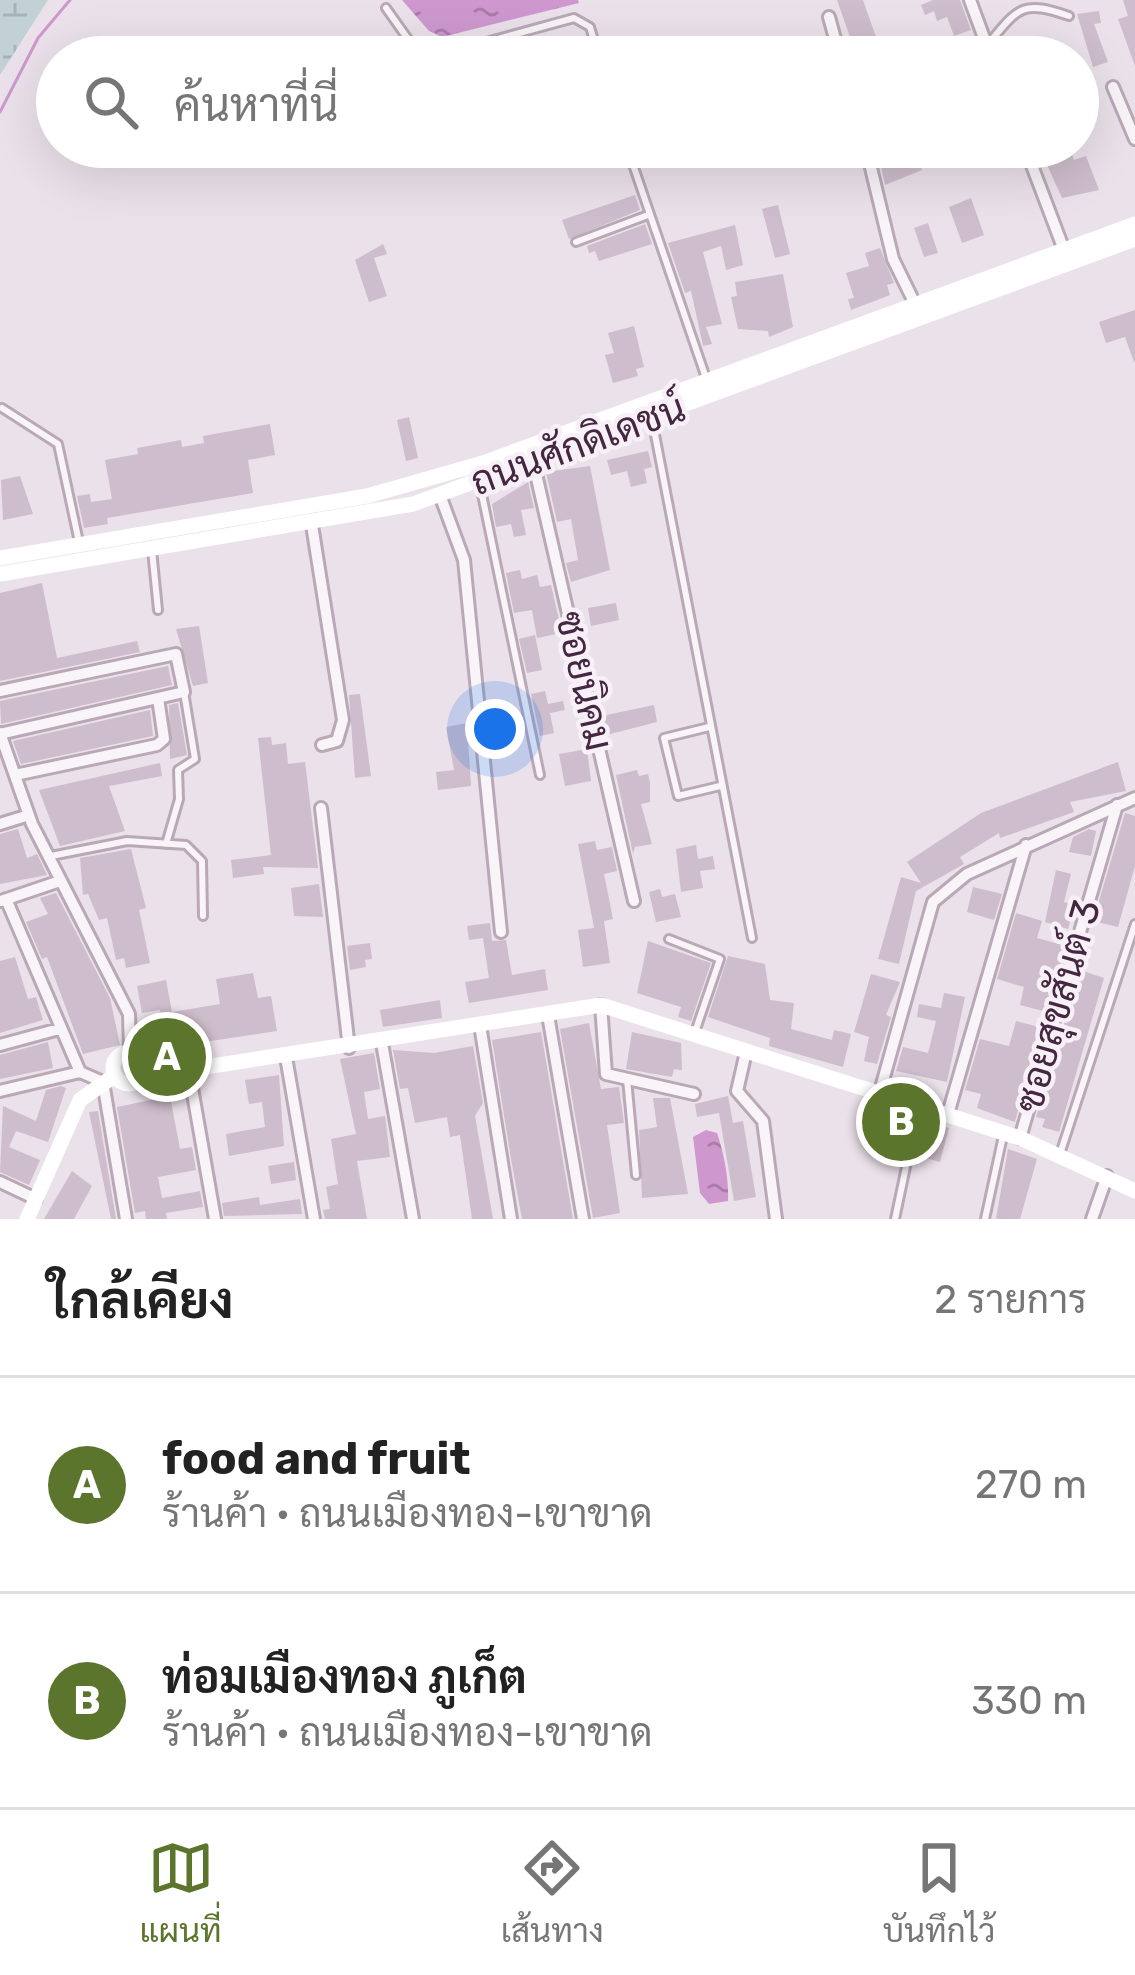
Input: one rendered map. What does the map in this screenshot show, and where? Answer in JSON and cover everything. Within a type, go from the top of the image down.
[{"type":"main road","points":[[0,559],[368,496],[484,463],[1135,224]]},
{"type":"main road","name":"ถนนศักดิเดชน์","points":[[0,574],[370,515],[479,482],[1133,246]]},
{"type":"main road","points":[[109,1079],[128,1085],[142,1077],[602,1006],[1003,1132],[1135,1191]]},
{"type":"main road","points":[[27,1219],[80,1100],[109,1079],[115,1059],[130,1052],[143,1061],[142,1077]]},
{"type":"street","points":[[970,0],[983,36]]},
{"type":"street","points":[[829,17],[834,36]]},
{"type":"street","points":[[1113,87],[1135,140]]},
{"type":"street","points":[[871,168],[892,259],[915,304]]},
{"type":"street","points":[[1033,168],[1064,250]]},
{"type":"street","name":"ซอยนิคม","points":[[533,461],[634,902]]},
{"type":"street","points":[[440,494],[464,560],[501,932]]},
{"type":"street","points":[[312,525],[343,720],[338,742],[322,745]]},
{"type":"street","points":[[0,692],[176,654],[184,692],[0,733],[47,857],[129,1014],[130,1052]]},
{"type":"street","points":[[15,775],[157,745],[164,739],[158,698]]},
{"type":"street","points":[[879,1095],[933,902],[967,874],[1135,798]]},
{"type":"street","name":"ซอยสุขสันต์ 3","points":[[1020,1138],[1117,805]]},
{"type":"street","points":[[321,808],[349,1048]]},
{"type":"street","points":[[0,824],[29,815]]},
{"type":"street","points":[[948,1114],[1026,845]]},
{"type":"street","points":[[60,881],[3,900],[80,1072]]},
{"type":"street","points":[[602,1006],[606,1074],[694,1094]]},
{"type":"street","points":[[548,1015],[584,1219]]},
{"type":"street","points":[[480,1025],[512,1219]]},
{"type":"street","points":[[0,1045],[59,1029]]},
{"type":"street","points":[[382,1043],[413,1219]]},
{"type":"street","points":[[746,1052],[737,1091],[764,1121],[776,1219]]},
{"type":"street","points":[[286,1057],[314,1219]]},
{"type":"street","points":[[189,1071],[215,1219]]},
{"type":"street","points":[[0,1090],[80,1072],[109,1079],[127,1219]]},
{"type":"street","points":[[1092,1219],[1107,1176]]},
{"type":"street","points":[[0,1183],[36,1198]]},
{"type":"lane","points":[[999,36],[1019,3],[1040,2],[1069,16]]},
{"type":"lane","points":[[386,8],[405,36]]},
{"type":"lane","points":[[509,36],[574,18],[590,27],[593,36]]},
{"type":"lane","points":[[633,168],[707,382]]},
{"type":"lane","points":[[576,242],[648,215]]},
{"type":"lane","points":[[2,408],[58,444],[80,546]]},
{"type":"lane","points":[[652,419],[752,938]]},
{"type":"lane","points":[[479,482],[540,775]]},
{"type":"lane","points":[[152,550],[158,610]]},
{"type":"lane","points":[[166,844],[179,799],[178,770],[195,759],[184,692]]},
{"type":"lane","points":[[709,727],[664,738],[679,796],[720,786]]},
{"type":"lane","points":[[47,857],[128,841],[186,845],[202,861],[203,916]]},
{"type":"lane","points":[[1060,1154],[1135,925]]},
{"type":"lane","points":[[669,939],[720,959],[694,1035]]},
{"type":"lane","points":[[627,1079],[636,1175]]},
{"type":"lane","points":[[896,1219],[919,1106]]},
{"type":"lane","points":[[986,1219],[1003,1132]]},
{"type":"green space","points":[[0,0],[48,0],[0,75]]},
{"type":"water","points":[[402,0],[579,3],[446,36],[429,31]]},
{"type":"water","points":[[706,1130],[717,1133],[720,1141],[728,1201],[709,1204],[700,1193],[693,1137]]},
{"type":"building","points":[[837,0],[863,0],[876,36],[850,36]]},
{"type":"building","points":[[960,0],[971,30],[954,36],[947,17],[937,21],[934,11],[925,15],[921,5]]},
{"type":"building","points":[[1123,0],[1135,0],[1135,66],[1118,19],[1128,16]]},
{"type":"building","points":[[1099,11],[1101,23],[1094,24],[1098,36],[1084,36],[1077,14]]},
{"type":"building","points":[[1099,38],[1108,62],[1099,65]]},
{"type":"building","points":[[881,168],[921,168],[922,170],[885,185]]},
{"type":"building","points":[[1048,168],[1091,168],[1099,190],[1062,198]]},
{"type":"building","points":[[635,195],[640,210],[569,239],[562,220]]},
{"type":"building","points":[[971,198],[984,235],[962,243],[949,207]]},
{"type":"building","points":[[778,205],[790,254],[775,258],[762,209]]},
{"type":"building","points":[[928,223],[938,253],[924,257],[914,228]]},
{"type":"building","points":[[645,224],[652,244],[599,261],[595,251],[589,253],[587,246]]},
{"type":"building","points":[[735,225],[743,265],[726,270],[721,246],[703,252],[722,324],[706,327],[712,344],[703,346],[691,291],[685,293],[668,243]]},
{"type":"building","points":[[383,244],[387,254],[374,258],[387,296],[369,302],[355,260]]},
{"type":"building","points":[[880,248],[894,283],[887,285],[890,295],[851,310],[848,299],[854,298],[846,273],[869,266],[865,253]]},
{"type":"building","points":[[783,274],[793,327],[769,337],[768,331],[738,329],[731,297],[737,296],[735,282]]},
{"type":"building","points":[[1135,310],[1134,362],[1125,337],[1106,343],[1099,322]]},
{"type":"building","points":[[634,326],[644,367],[636,369],[638,376],[613,383],[605,355],[614,353],[608,333]]},
{"type":"building","points":[[409,417],[418,458],[406,461],[397,420]]},
{"type":"building","points":[[270,424],[275,455],[248,460],[253,493],[107,518],[108,524],[84,528],[77,496],[90,494],[91,502],[112,499],[105,460],[138,454],[137,448],[181,440],[182,447],[204,443],[203,436]]},
{"type":"building","points":[[648,451],[652,467],[644,469],[647,483],[631,487],[627,471],[611,475],[607,460]]},
{"type":"building","points":[[590,466],[610,570],[571,582],[566,563],[578,560],[571,519],[557,522],[546,472]]},
{"type":"building","points":[[20,476],[33,514],[3,520],[1,480]]},
{"type":"building","points":[[528,482],[534,508],[521,510],[526,535],[514,537],[511,524],[496,527],[492,504]]},
{"type":"building","points":[[520,570],[522,579],[537,575],[540,587],[551,585],[562,633],[537,638],[532,610],[514,613],[506,573]]},
{"type":"building","points":[[42,583],[57,658],[137,641],[140,652],[0,681],[0,593]]},
{"type":"building","points":[[616,603],[619,620],[591,626],[588,608]]},
{"type":"building","points":[[199,626],[208,683],[193,686],[176,629]]},
{"type":"building","points":[[535,635],[542,670],[527,673],[519,639]]},
{"type":"building","points":[[168,666],[172,685],[1,724],[0,701]]},
{"type":"building","points":[[545,691],[548,704],[563,701],[565,710],[550,713],[554,733],[540,736],[531,694]]},
{"type":"building","points":[[360,694],[371,776],[355,778],[349,695]]},
{"type":"building","points":[[178,703],[187,755],[170,759],[169,705]]},
{"type":"building","points":[[654,705],[657,722],[606,735],[602,716]]},
{"type":"building","points":[[150,710],[153,736],[21,764],[13,741]]},
{"type":"building","points":[[467,723],[471,786],[438,790],[436,772],[454,770],[446,727]]},
{"type":"building","points":[[271,737],[272,745],[286,743],[288,764],[305,762],[318,868],[263,867],[264,874],[233,878],[231,860],[271,855],[258,738]]},
{"type":"building","points":[[587,749],[591,781],[565,786],[559,754]]},
{"type":"building","points":[[1118,762],[1126,791],[1070,802],[1074,812],[1000,838],[999,833],[960,857],[964,864],[916,891],[899,964],[878,959],[901,877],[921,883],[907,862],[981,813]]},
{"type":"building","points":[[160,763],[162,776],[109,786],[125,831],[60,846],[39,790]]},
{"type":"building","points":[[637,770],[639,776],[648,774],[650,783],[650,802],[641,804],[652,844],[635,847],[633,854],[616,775]]},
{"type":"building","points":[[1125,813],[1135,816],[1135,866],[1118,927],[1093,921]]},
{"type":"building","points":[[18,829],[27,858],[37,854],[47,875],[0,884],[0,834]]},
{"type":"building","points":[[1089,829],[1096,831],[1091,856],[1069,852],[1073,837]]},
{"type":"building","points":[[595,841],[597,850],[612,847],[617,871],[604,874],[613,919],[604,921],[610,963],[583,967],[578,930],[594,928],[578,844]]},
{"type":"building","points":[[696,845],[698,859],[713,856],[715,869],[700,871],[703,888],[681,892],[676,849]]},
{"type":"building","points":[[131,849],[146,908],[139,910],[150,963],[126,968],[124,958],[116,960],[107,918],[99,920],[88,894],[83,895],[80,858]]},
{"type":"building","points":[[1056,870],[1071,874],[1064,902],[1075,905],[1068,929],[1045,922]]},
{"type":"building","points":[[319,884],[323,917],[294,916],[291,888]]},
{"type":"building","points":[[973,887],[1002,894],[994,920],[967,912]]},
{"type":"building","points":[[660,889],[662,897],[675,894],[681,917],[656,922],[649,892]]},
{"type":"building","points":[[56,893],[110,998],[120,1045],[83,1054],[47,957],[42,959],[26,922],[48,914],[40,898]]},
{"type":"building","points":[[1016,913],[1042,921],[1037,938],[1066,946],[1047,1012],[1020,1005],[1024,987],[997,979]]},
{"type":"building","points":[[490,923],[492,941],[506,940],[512,975],[545,969],[548,990],[469,1003],[465,982],[489,978],[483,938],[469,940],[467,926]]},
{"type":"building","points":[[648,941],[711,963],[691,1021],[678,1017],[681,1007],[637,993]]},
{"type":"building","points":[[370,943],[372,959],[365,960],[366,967],[350,970],[347,946]]},
{"type":"building","points":[[728,956],[765,964],[770,1000],[794,1003],[791,1029],[832,1040],[834,1030],[851,1034],[843,1067],[769,1046],[770,1038],[708,1017]]},
{"type":"building","points":[[15,957],[28,999],[36,997],[43,1020],[0,1033],[0,961]]},
{"type":"building","points":[[1080,970],[1104,978],[1059,1132],[1042,1127],[1045,1119],[1036,1117]]},
{"type":"building","points":[[253,973],[258,998],[271,996],[277,1031],[197,1043],[199,1056],[168,1061],[160,1010],[142,1013],[137,986],[166,980],[172,1012],[220,1004],[216,979]]},
{"type":"building","points":[[871,974],[900,982],[886,1015],[891,1017],[877,1064],[864,1061],[869,1037],[854,1032]]},
{"type":"building","points":[[944,993],[965,997],[947,1082],[896,1071],[903,1047],[928,1053],[936,1021],[917,1017],[919,1004],[941,1008]]},
{"type":"building","points":[[440,1000],[442,1018],[383,1027],[380,1010]]},
{"type":"building","points":[[1016,1021],[1039,1027],[1015,1122],[977,1108],[981,1094],[965,1090],[980,1039],[1009,1046]]},
{"type":"building","points":[[589,1023],[601,1089],[619,1087],[624,1123],[607,1125],[620,1213],[593,1218],[560,1029]]},
{"type":"building","points":[[541,1032],[573,1219],[522,1219],[511,1159],[492,1040]]},
{"type":"building","points":[[632,1032],[681,1043],[682,1070],[674,1069],[672,1077],[626,1069]]},
{"type":"building","points":[[48,1042],[53,1068],[0,1079],[0,1055]]},
{"type":"building","points":[[473,1046],[483,1103],[475,1116],[493,1219],[472,1219],[460,1135],[450,1137],[447,1117],[415,1123],[408,1088],[400,1089],[393,1050],[434,1053]]},
{"type":"building","points":[[374,1053],[380,1089],[364,1092],[368,1119],[385,1116],[390,1157],[357,1161],[367,1219],[325,1219],[323,1210],[330,1209],[326,1187],[338,1184],[331,1139],[356,1134],[340,1059]]},
{"type":"building","points":[[279,1075],[284,1146],[229,1156],[226,1134],[265,1127],[262,1102],[249,1104],[245,1080]]},
{"type":"building","points":[[66,1088],[48,1142],[16,1131],[9,1147],[40,1160],[29,1185],[0,1172],[3,1106],[36,1121],[46,1090]]},
{"type":"building","points":[[170,1096],[180,1149],[192,1147],[196,1170],[158,1177],[162,1198],[200,1191],[203,1207],[166,1213],[167,1219],[146,1219],[145,1211],[135,1213],[117,1107]]},
{"type":"building","points":[[728,1096],[733,1123],[743,1121],[756,1197],[734,1201],[719,1113],[697,1117],[695,1104]]},
{"type":"building","points":[[653,1098],[670,1098],[688,1194],[642,1198],[639,1130],[657,1127]]},
{"type":"building","points":[[98,1111],[116,1219],[111,1219],[89,1112]]},
{"type":"building","points":[[895,1111],[909,1116],[906,1130],[900,1128],[895,1152],[878,1149],[882,1127],[890,1129]]},
{"type":"building","points":[[924,1120],[949,1128],[940,1162],[916,1155]]},
{"type":"building","points":[[1008,1149],[1037,1159],[1020,1219],[996,1219]]},
{"type":"building","points":[[294,1162],[296,1180],[271,1184],[268,1166]]},
{"type":"building","points":[[72,1171],[92,1186],[74,1219],[44,1219]]},
{"type":"building","points":[[259,1197],[260,1205],[300,1199],[302,1214],[224,1216],[222,1203]]},
{"type":"waterway","points":[[40,36],[70,0]]},
{"type":"waterway","points":[[0,112],[36,42]]},
{"type":"place","name":"food and fruit","points":[[167,1057]]},
{"type":"place","name":"ท่อมเมืองทอง ภูเก็ต","points":[[901,1122]]}]
